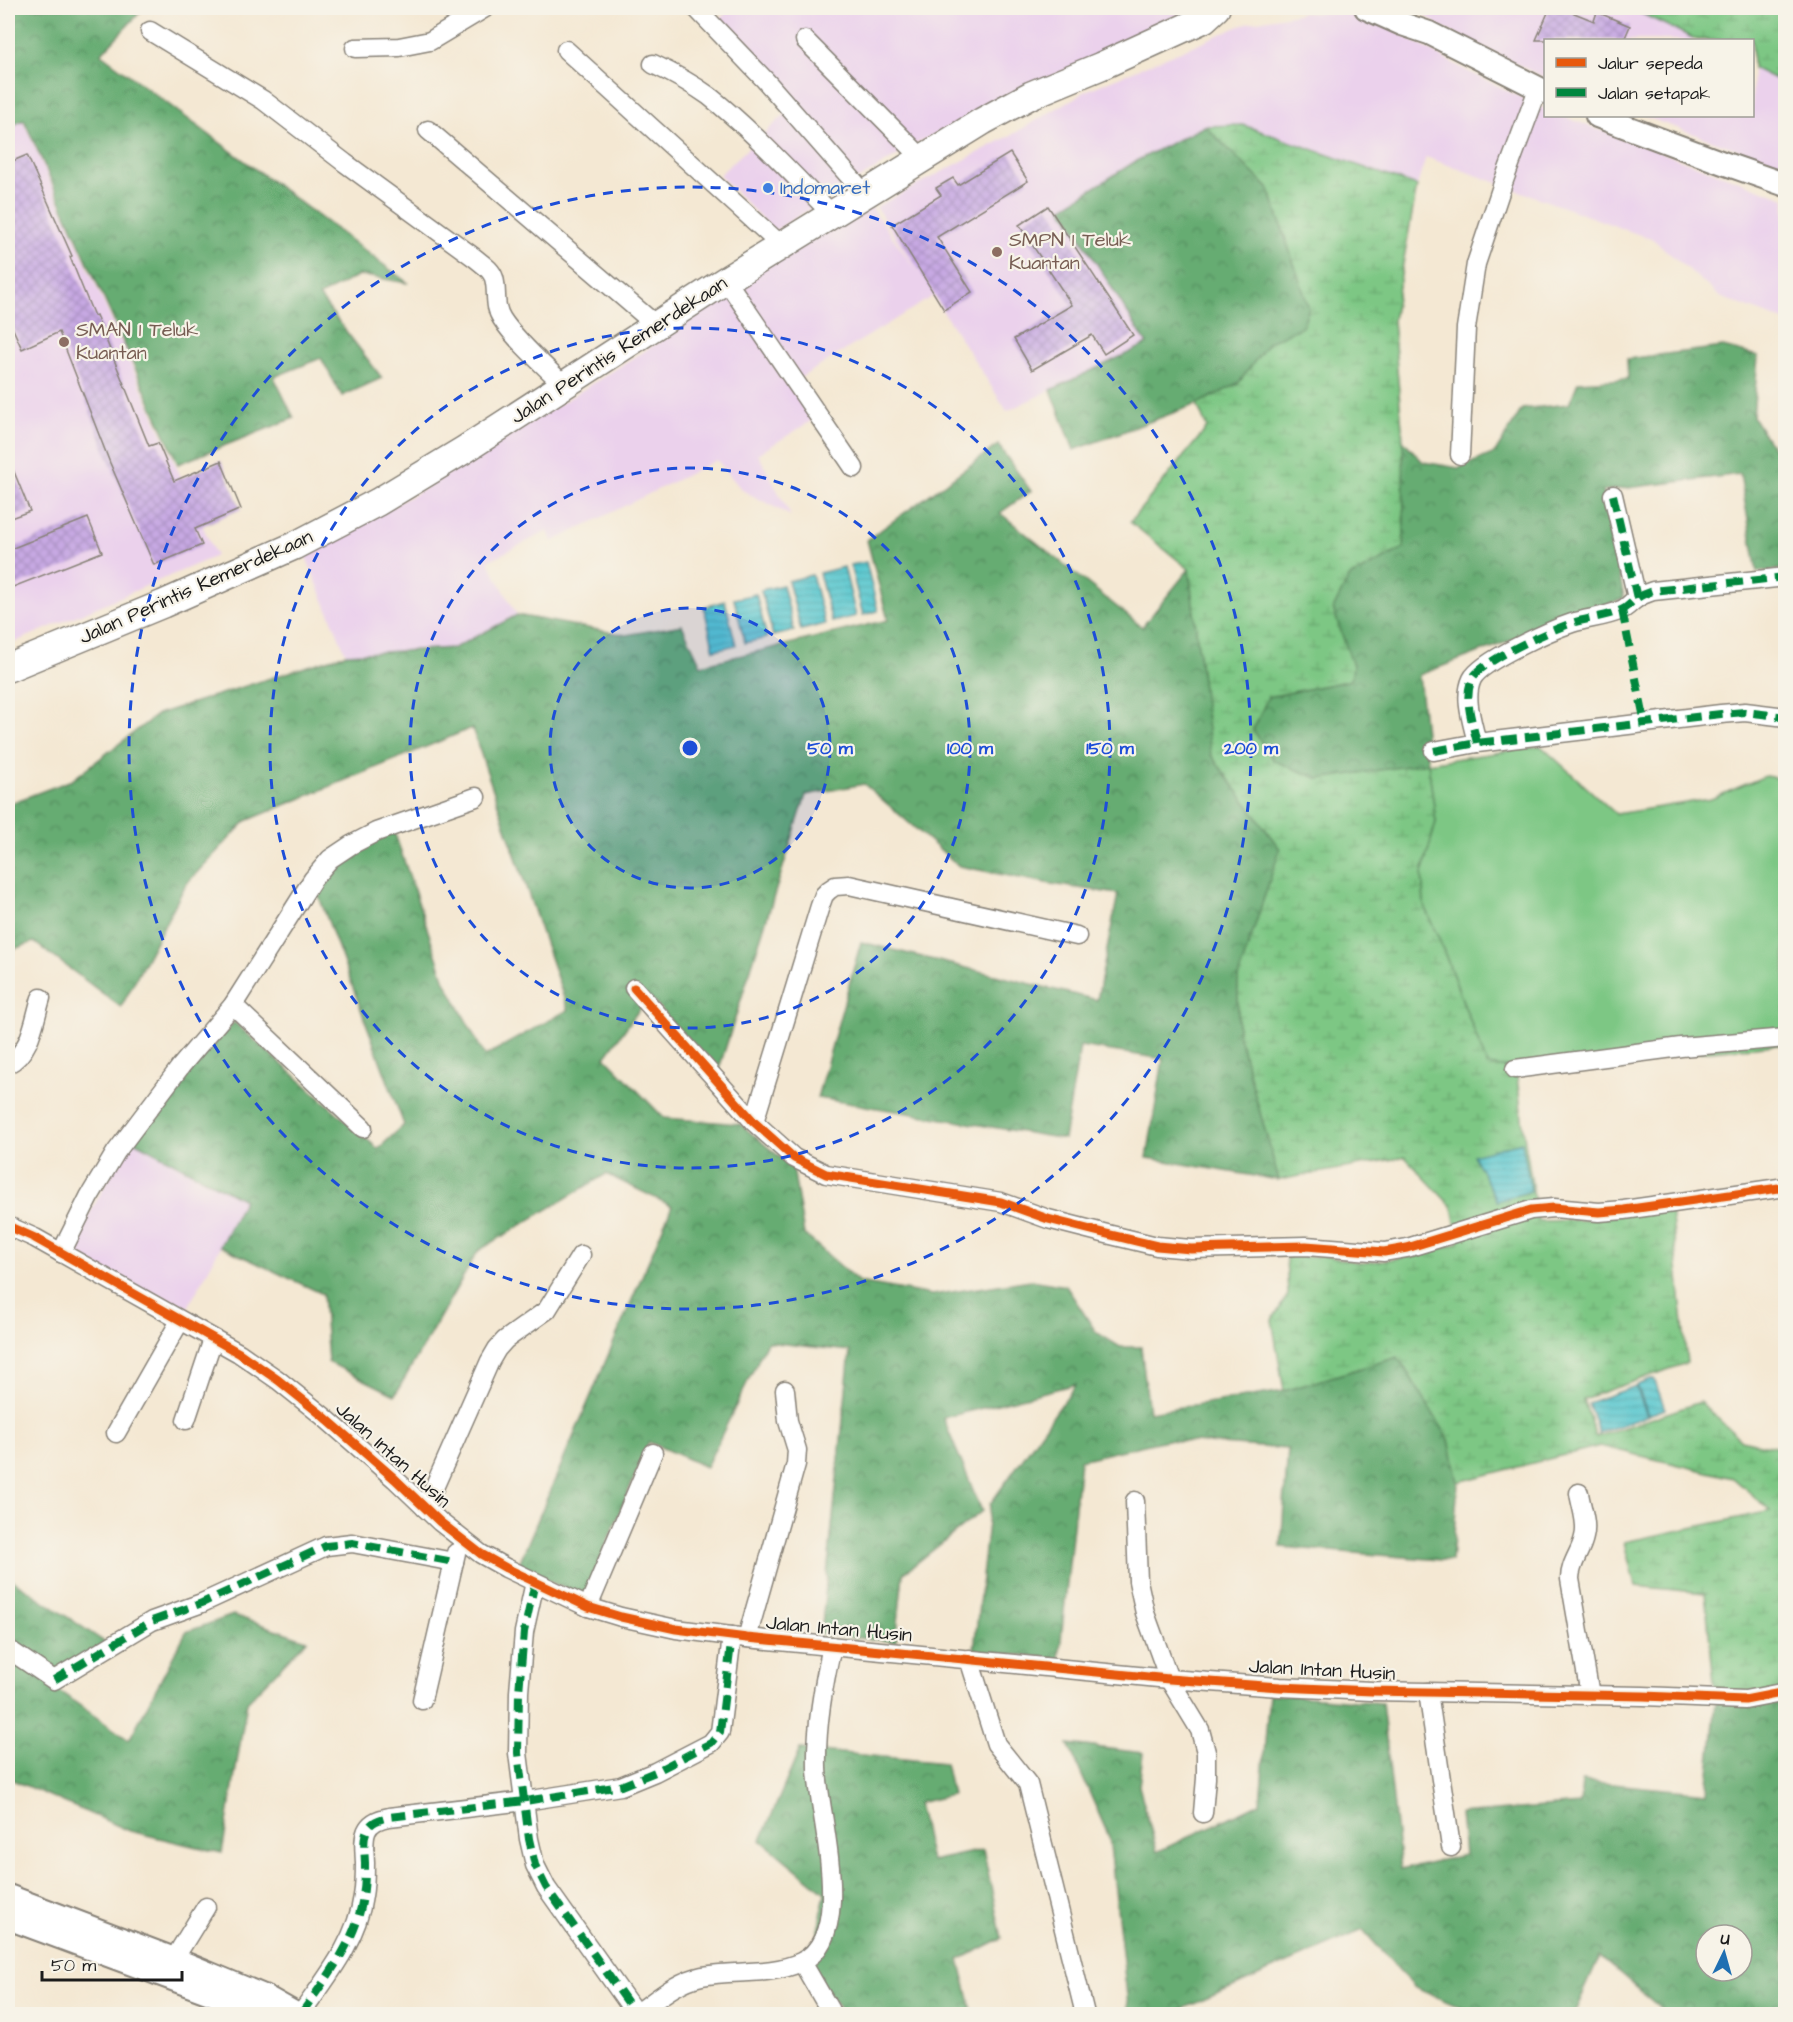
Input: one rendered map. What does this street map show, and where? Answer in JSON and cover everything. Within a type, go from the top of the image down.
[{"type":"highway","name":"Jalan Perintis Kemerdekaan","points":[[8,668],[163,604],[294,546],[378,502],[465,450],[864,193],[983,121],[1031,95],[1169,36],[1204,19],[1216,8]]},
{"type":"main road","points":[[1366,8],[1401,24],[1429,33],[1542,90]]},
{"type":"main road","points":[[1400,8],[1429,33]]},
{"type":"main road","points":[[1600,117],[1785,185]]},
{"type":"main road","points":[[8,1896],[174,1959],[266,1997],[298,2014]]},
{"type":"main road","points":[[8,1918],[221,1997],[258,2014]]},
{"type":"street","points":[[355,48],[399,48],[430,41],[485,8]]},
{"type":"street","points":[[696,8],[765,80],[864,193]]},
{"type":"street","points":[[150,31],[263,100],[345,164],[475,258],[490,271],[494,279],[496,307],[501,318],[565,386]]},
{"type":"street","points":[[805,40],[922,158]]},
{"type":"street","points":[[566,50],[782,246]]},
{"type":"street","points":[[653,64],[681,78],[708,96],[742,125],[832,214]]},
{"type":"street","points":[[1460,455],[1466,328],[1476,264],[1503,183],[1542,90]]},
{"type":"street","points":[[428,130],[657,326]]},
{"type":"street","points":[[726,280],[854,468]]},
{"type":"street","points":[[1613,495],[1637,598]]},
{"type":"street","points":[[1477,743],[1469,692],[1472,678],[1477,672],[1543,634],[1574,622],[1622,610],[1637,598],[1653,591],[1785,577]]},
{"type":"street","points":[[1434,751],[1477,743],[1721,714],[1745,712],[1785,717]]},
{"type":"street","points":[[61,1253],[116,1152],[181,1066],[233,1005],[313,879],[330,859],[376,832],[476,797]]},
{"type":"street","points":[[754,1122],[820,906],[824,895],[835,886],[849,885],[896,894],[1077,936]]},
{"type":"street","points":[[634,988],[754,1122],[794,1158],[826,1174],[1001,1202],[1048,1219],[1157,1246],[1191,1249],[1306,1246],[1384,1252],[1407,1248],[1531,1210],[1554,1208],[1599,1212],[1624,1210],[1785,1187]]},
{"type":"street","points":[[8,1064],[14,1061],[25,1048],[41,998]]},
{"type":"street","points":[[233,1005],[363,1128]]},
{"type":"street","points":[[1515,1069],[1681,1047],[1785,1038]]},
{"type":"street","name":"Jalan Intan Husin","points":[[8,1228],[61,1253],[239,1353],[278,1380],[323,1416],[459,1539],[481,1554],[588,1607],[621,1617],[676,1629],[739,1637],[1169,1679],[1280,1687],[1745,1700],[1785,1692]]},
{"type":"street","points":[[425,1508],[497,1349],[505,1340],[548,1310],[581,1255]]},
{"type":"street","points":[[116,1433],[180,1321]]},
{"type":"street","points":[[186,1420],[213,1339]]},
{"type":"street","points":[[298,2014],[342,1954],[358,1920],[365,1874],[364,1839],[370,1825],[381,1818],[525,1801],[621,1786],[656,1772],[711,1743],[720,1732],[725,1679],[796,1464],[797,1450],[788,1421],[785,1390]]},
{"type":"street","points":[[588,1607],[653,1453]]},
{"type":"street","points":[[1579,1493],[1585,1533],[1570,1571],[1570,1579],[1590,1695]]},
{"type":"street","points":[[1136,1501],[1140,1595],[1169,1679],[1200,1730],[1206,1752],[1203,1813]]},
{"type":"street","points":[[422,1700],[459,1539]]},
{"type":"street","points":[[8,1649],[54,1680],[152,1621],[202,1604],[326,1546],[352,1543],[454,1562]]},
{"type":"street","points":[[535,1582],[524,1632],[519,1692],[518,1753],[529,1839],[535,1865],[546,1887],[636,2014],[676,1986],[689,1980],[702,1976],[773,1969],[802,1962],[819,1946],[824,1934],[832,1896],[817,1760],[820,1701],[832,1646]]},
{"type":"street","points":[[969,1659],[996,1744],[1028,1784],[1085,2014]]},
{"type":"street","points":[[1428,1692],[1451,1846]]},
{"type":"street","points":[[174,1959],[206,1907]]},
{"type":"street","points":[[802,1962],[832,2014]]},
{"type":"shaded area","points":[[732,8],[1200,8],[921,141],[774,231],[719,175],[792,108],[714,24]]},
{"type":"shaded area","points":[[1416,8],[1630,8],[1695,39],[1544,39],[1544,78],[1439,26]]},
{"type":"shaded area","points":[[1303,13],[1355,13],[1370,17],[1467,71],[1544,109],[1544,117],[1565,117],[1785,198],[1785,321],[1720,297],[1654,240],[1426,157],[1417,186],[1243,125],[1062,208],[1147,344],[1007,411],[933,296],[792,383],[814,419],[758,454],[791,516],[742,490],[717,460],[552,542],[548,531],[488,561],[517,615],[454,648],[346,654],[304,552],[421,491],[667,337],[757,270],[868,202],[917,272],[876,207],[1015,133],[1088,90],[1247,23]]},
{"type":"shaded area","points":[[1754,68],[1783,83],[1785,75],[1785,166],[1646,117],[1754,117]]},
{"type":"shaded area","name":"SMAN 1 Teluk Kuantan","points":[[23,121],[216,556],[8,645],[8,128]]},
{"type":"shaded area","points":[[130,1139],[245,1201],[185,1313],[69,1252]]},
{"type":"green space","points":[[8,8],[144,8],[101,54],[408,283],[359,275],[319,296],[382,378],[342,396],[321,358],[274,377],[294,418],[178,464],[24,120],[8,127]]},
{"type":"green space","points":[[1630,8],[1785,8],[1786,75],[1783,83],[1754,68],[1754,39],[1695,39]]},
{"type":"green space","points":[[1243,125],[1417,186],[1393,320],[1403,440],[1404,548],[1349,577],[1333,609],[1353,666],[1351,680],[1268,697],[1253,730],[1274,761],[1319,779],[1428,763],[1436,822],[1422,873],[1424,906],[1441,944],[1487,1065],[1516,1069],[1538,1221],[1583,1220],[1671,1208],[1687,1363],[1583,1399],[1596,1437],[1700,1402],[1741,1440],[1785,1449],[1785,1697],[1716,1702],[1705,1593],[1635,1586],[1624,1542],[1771,1511],[1733,1478],[1600,1446],[1458,1482],[1449,1439],[1398,1357],[1284,1391],[1272,1320],[1288,1295],[1286,1257],[1324,1256],[1362,1263],[1416,1256],[1459,1243],[1452,1207],[1405,1157],[1279,1180],[1238,1033],[1238,978],[1280,849],[1211,755],[1189,569],[1130,522],[1207,428],[1197,404],[1238,384],[1269,342],[1302,327],[1309,308],[1269,189],[1205,126]]},
{"type":"green space","points":[[1205,126],[1269,189],[1309,308],[1302,327],[1269,342],[1238,384],[1197,404],[1074,450],[1051,390],[1147,344],[1062,208],[1136,161]]},
{"type":"green space","points":[[1723,347],[1758,356],[1753,417],[1773,448],[1785,449],[1785,569],[1757,572],[1740,474],[1603,491],[1624,598],[1419,675],[1428,763],[1319,779],[1274,761],[1253,730],[1268,697],[1351,680],[1353,666],[1333,609],[1349,577],[1404,548],[1403,440],[1423,462],[1459,468],[1495,453],[1522,409],[1569,404],[1578,382],[1628,379],[1627,359]]},
{"type":"green space","points":[[998,445],[1031,491],[1000,513],[1142,627],[1189,569],[1211,755],[1280,849],[1238,978],[1238,1033],[1279,1180],[1147,1158],[1163,1059],[1080,1046],[1064,1139],[817,1098],[861,942],[1097,1000],[1118,894],[959,866],[864,784],[806,795],[717,1075],[649,996],[605,1057],[664,1118],[740,1124],[793,1168],[804,1234],[859,1282],[932,1295],[1031,1280],[1066,1286],[1096,1332],[1120,1347],[1141,1347],[1149,1412],[1284,1391],[1398,1357],[1449,1439],[1458,1482],[1452,1561],[1281,1547],[1288,1449],[1166,1440],[1080,1460],[1059,1659],[974,1650],[990,1504],[1076,1384],[943,1418],[982,1511],[903,1574],[896,1642],[821,1634],[850,1351],[767,1342],[706,1467],[649,1442],[584,1598],[518,1566],[672,1206],[606,1174],[478,1251],[395,1395],[328,1362],[323,1294],[220,1246],[244,1200],[130,1139],[234,1022],[378,1149],[404,1125],[317,891],[337,861],[394,831],[445,981],[485,1056],[568,1010],[472,728],[246,821],[186,884],[121,1007],[34,942],[8,951],[8,804],[72,780],[158,714],[346,654],[454,648],[517,615],[626,635],[682,625],[701,665],[888,620],[867,540]]},
{"type":"green space","points":[[1541,746],[1616,814],[1711,799],[1765,776],[1785,779],[1785,1044],[1516,1069],[1487,1065],[1441,944],[1424,906],[1422,873],[1436,822],[1428,763]]},
{"type":"green space","points":[[8,1577],[112,1647],[52,1686],[129,1740],[186,1632],[233,1615],[307,1640],[247,1702],[222,1853],[130,1831],[8,1778]]},
{"type":"green space","points":[[1269,1694],[1382,1703],[1401,1869],[1464,1855],[1460,1814],[1580,1804],[1582,1781],[1707,1793],[1716,1702],[1785,1697],[1785,2014],[1665,2014],[1600,1956],[1574,2014],[1476,2014],[1415,1988],[1363,1930],[1171,2014],[1129,2014],[1109,1837],[1068,1744],[1143,1753],[1139,1786],[1157,1852],[1260,1803]]},
{"type":"green space","points":[[800,1749],[945,1763],[952,1795],[918,1803],[931,1861],[983,1850],[1002,1938],[959,1960],[973,2014],[844,2014],[799,1955],[817,1939],[825,1893],[761,1840]]},
{"type":"water","points":[[866,562],[878,611],[863,615],[850,565]]},
{"type":"water","points":[[844,567],[856,616],[832,622],[819,573]]},
{"type":"water","points":[[812,575],[825,624],[801,630],[788,581]]},
{"type":"water","points":[[783,585],[794,631],[773,636],[761,590]]},
{"type":"water","points":[[756,594],[767,638],[745,643],[734,599]]},
{"type":"water","points":[[725,601],[736,645],[714,650],[704,607]]},
{"type":"water","points":[[1522,1142],[1531,1191],[1497,1201],[1473,1155]]},
{"type":"water","points":[[1654,1379],[1665,1409],[1648,1415],[1637,1385]]},
{"type":"water","points":[[1636,1386],[1647,1416],[1599,1433],[1588,1403]]},
{"type":"building","points":[[1550,8],[1562,8],[1594,21],[1597,12],[1630,26],[1624,39],[1536,40]]},
{"type":"building","points":[[1010,153],[1028,181],[937,237],[972,292],[944,310],[892,225],[941,195],[936,188],[953,178],[958,185]]},
{"type":"building","points":[[27,155],[72,256],[70,257],[149,446],[158,443],[174,481],[221,461],[241,509],[195,529],[202,545],[154,565],[110,463],[59,332],[22,349],[13,329],[8,332],[8,163]]},
{"type":"building","points":[[1048,206],[1133,335],[1104,354],[1092,335],[1032,370],[1014,339],[1072,305],[1019,225]]},
{"type":"building","points":[[8,457],[30,511],[8,519]]},
{"type":"building","points":[[88,518],[102,552],[8,589],[8,550]]},
{"type":"marked path","points":[[1613,495],[1637,598]]},
{"type":"marked path","points":[[1477,743],[1471,719],[1469,686],[1478,672],[1502,655],[1572,623],[1621,610],[1640,596],[1653,591],[1786,577]]},
{"type":"marked path","points":[[1622,610],[1645,723]]},
{"type":"marked path","points":[[1434,751],[1477,743],[1721,714],[1745,712],[1786,717]]},
{"type":"marked path","points":[[54,1680],[152,1621],[202,1603],[326,1546],[352,1543],[454,1562]]},
{"type":"marked path","points":[[535,1582],[524,1632],[519,1692],[518,1753],[529,1839],[535,1865],[546,1887],[636,2014]]},
{"type":"marked path","points":[[301,2014],[339,1958],[360,1913],[364,1888],[366,1833],[373,1823],[389,1817],[525,1801],[621,1786],[655,1772],[711,1743],[720,1732],[732,1636]]},
{"type":"cycle path","points":[[634,988],[754,1122],[794,1158],[826,1174],[1001,1202],[1048,1219],[1157,1246],[1191,1249],[1306,1246],[1384,1252],[1407,1248],[1531,1210],[1554,1208],[1599,1212],[1624,1210],[1786,1187]]},
{"type":"cycle path","points":[[8,1226],[35,1238],[239,1353],[278,1380],[395,1479],[440,1522],[481,1554],[588,1607],[621,1617],[676,1629],[747,1638],[1169,1679],[1280,1687],[1745,1700],[1786,1692]]},
{"type":"place","name":"Indomaret","points":[[768,188]]},
{"type":"place","name":"SMPN 1 Teluk Kuantan","points":[[997,252]]},
{"type":"place","name":"SMAN 1 Teluk Kuantan","points":[[64,342]]}]
